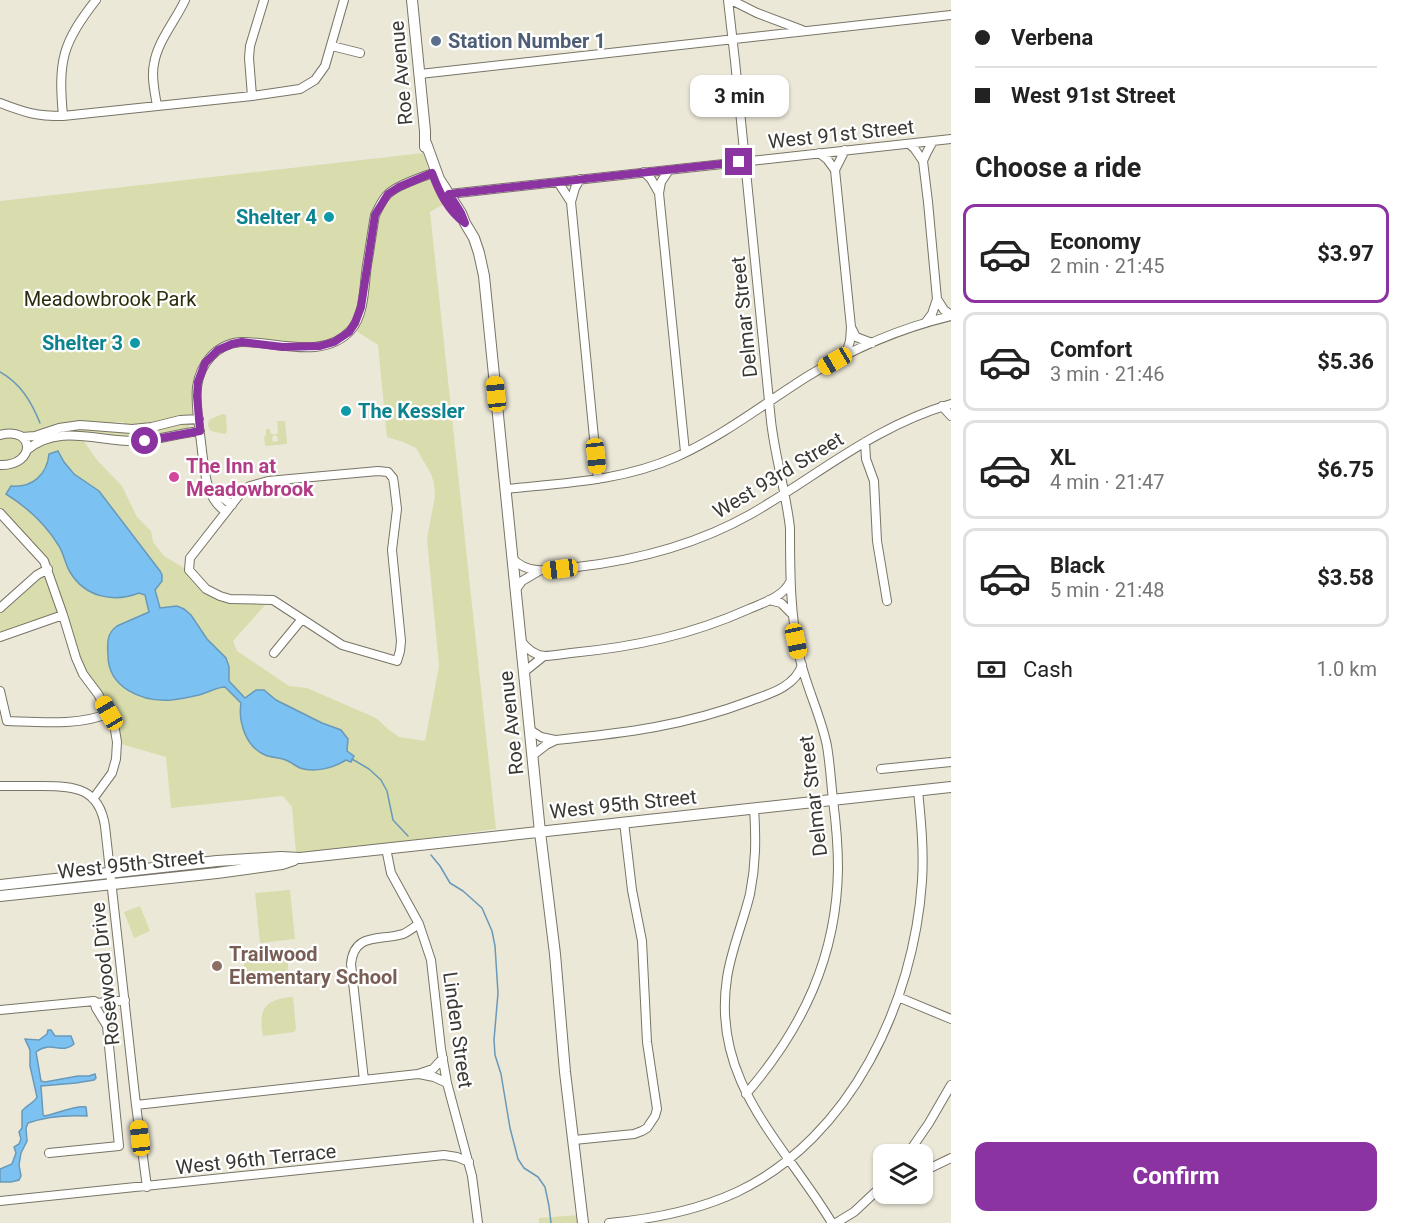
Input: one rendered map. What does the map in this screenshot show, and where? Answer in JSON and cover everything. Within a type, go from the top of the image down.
[{"type":"main road","name":"Roe Avenue","points":[[412,0],[426,143],[445,201],[457,217],[465,223]]},
{"type":"main road","name":"Roe Avenue","points":[[434,172],[461,213],[474,238],[483,267],[540,832],[555,954],[565,1072],[583,1223]]},
{"type":"main road","name":"West 95th Street","points":[[0,896],[217,861],[300,858],[951,787]]},
{"type":"main road","name":"West 95th Street","points":[[0,885],[111,878]]},
{"type":"street","points":[[63,116],[61,77],[65,51],[76,26],[96,0]]},
{"type":"street","points":[[157,106],[154,61],[157,51],[185,0]]},
{"type":"street","points":[[252,96],[250,46],[264,0]]},
{"type":"street","points":[[0,103],[32,114],[63,116],[293,91],[309,85],[322,73],[328,60],[344,0]]},
{"type":"street","name":"Delmar Street","points":[[746,1094],[777,1056],[791,1034],[807,1003],[822,965],[833,922],[837,891],[838,850],[827,746],[802,666],[792,614],[790,528],[773,441],[729,0],[806,31]]},
{"type":"street","points":[[420,74],[951,15]]},
{"type":"street","points":[[332,46],[360,53]]},
{"type":"street","name":"West 91st Street","points":[[449,194],[951,139]]},
{"type":"street","points":[[923,161],[933,141]]},
{"type":"street","points":[[909,144],[923,161],[937,299],[932,314],[926,322]]},
{"type":"street","points":[[835,170],[845,150]]},
{"type":"street","points":[[819,153],[835,170],[851,327],[846,354]]},
{"type":"street","points":[[669,170],[661,182],[659,193],[685,452]]},
{"type":"street","points":[[229,508],[213,490],[210,490],[204,469],[197,389],[200,375],[208,359],[222,348],[242,342],[283,347],[320,346],[334,342],[349,332],[361,307],[375,215],[388,194],[434,172]]},
{"type":"street","points":[[644,172],[659,193]]},
{"type":"street","points":[[580,179],[572,202],[598,479]]},
{"type":"street","points":[[558,182],[572,202]]},
{"type":"street","points":[[937,299],[951,316]]},
{"type":"street","points":[[506,489],[598,479],[633,472],[653,465],[708,440],[846,354],[926,322],[951,316]]},
{"type":"street","points":[[851,327],[856,337],[872,343]]},
{"type":"street","points":[[947,405],[951,416]]},
{"type":"street","name":"West 93rd Street","points":[[539,571],[618,562],[690,542],[731,524],[896,424],[947,405]]},
{"type":"street","points":[[0,435],[9,433],[35,436],[60,428],[80,425],[141,428],[180,420],[199,419]]},
{"type":"street","points":[[0,465],[23,459],[27,450],[38,442],[63,436],[85,435],[135,441],[200,431]]},
{"type":"street","points":[[22,436],[26,441],[27,450]]},
{"type":"street","points":[[865,441],[866,459],[873,481],[877,541],[887,601]]},
{"type":"street","points":[[848,452],[866,459]]},
{"type":"street","points":[[388,472],[394,481],[397,509],[392,542],[401,641],[397,661],[342,645],[273,600],[230,599],[206,589],[191,573],[188,566],[190,558],[229,508],[244,490],[262,482],[388,472]]},
{"type":"street","points":[[0,513],[39,554],[48,569],[76,658],[83,674],[109,713],[114,724],[117,742],[112,773],[93,799],[83,791],[70,787],[0,786]]},
{"type":"street","points":[[512,558],[518,564],[539,571]]},
{"type":"street","points":[[0,608],[37,575],[48,569]]},
{"type":"street","points":[[516,589],[522,581],[539,571]]},
{"type":"street","points":[[521,641],[530,650],[544,656],[630,646],[662,639],[721,621],[769,600],[785,590],[790,582]]},
{"type":"street","points":[[769,600],[781,603],[792,614]]},
{"type":"street","points":[[0,637],[63,615]]},
{"type":"street","points":[[274,653],[302,619]]},
{"type":"street","points":[[524,672],[544,656]]},
{"type":"street","points":[[785,686],[797,675],[802,666]]},
{"type":"street","points":[[530,730],[541,737],[556,740],[644,730],[731,708],[785,686],[802,686],[810,690]]},
{"type":"street","points":[[0,691],[7,721],[84,721],[109,713]]},
{"type":"street","points":[[533,755],[556,740]]},
{"type":"street","points":[[881,768],[951,762]]},
{"type":"street","points":[[609,1223],[653,1218],[698,1207],[739,1190],[788,1159],[827,1122],[852,1089],[877,1046],[898,997],[911,957],[920,907],[923,853],[918,790]]},
{"type":"street","name":"Rosewood Drive","points":[[93,799],[102,812],[104,820],[147,1186]]},
{"type":"street","points":[[754,808],[755,866],[729,969],[725,1000],[725,1020],[731,1056],[752,1105],[834,1223],[873,1200]]},
{"type":"street","points":[[574,1140],[634,1134],[642,1131],[652,1122],[657,1109],[647,1042],[642,941],[632,890],[624,822]]},
{"type":"street","name":"Linden Street","points":[[386,848],[391,873],[419,924],[432,965],[447,1083],[469,1162],[478,1223]]},
{"type":"street","points":[[364,1080],[351,964],[354,951],[364,941],[404,933],[419,924]]},
{"type":"street","points":[[404,933],[425,942]]},
{"type":"street","points":[[0,1010],[124,997]]},
{"type":"street","points":[[898,997],[951,1018]]},
{"type":"street","points":[[49,1153],[119,1146],[107,1026],[94,1001]]},
{"type":"street","points":[[136,1105],[418,1074],[433,1069],[443,1058]]},
{"type":"street","points":[[418,1074],[434,1077],[447,1083]]},
{"type":"street","points":[[915,1144],[951,1085]]},
{"type":"street","points":[[444,1155],[459,1147],[463,1139]]},
{"type":"street","name":"West 96th Terrace","points":[[0,1202],[444,1155],[458,1157],[469,1162]]},
{"type":"street","points":[[933,1167],[951,1158]]},
{"type":"street","points":[[854,1212],[873,1194]]},
{"type":"green space","name":"Meadowbrook Park","points":[[423,153],[433,183],[444,204],[430,212],[496,829],[296,853],[292,807],[283,796],[171,808],[166,757],[121,744],[114,714],[82,667],[49,563],[0,507],[0,468],[42,444],[63,440],[83,440],[97,460],[122,486],[137,517],[151,531],[153,542],[164,556],[184,568],[191,580],[203,591],[222,601],[267,603],[233,641],[237,651],[289,686],[307,688],[376,718],[399,737],[425,741],[439,666],[427,539],[435,496],[434,483],[416,448],[387,437],[378,345],[350,327],[334,338],[314,343],[288,344],[284,341],[253,338],[233,339],[210,351],[199,364],[192,385],[195,414],[191,416],[126,425],[123,422],[115,424],[91,421],[74,422],[46,428],[32,434],[0,432],[0,201]]},
{"type":"green space","points":[[222,414],[226,415],[227,431],[225,434],[211,431],[208,426],[209,420]]},
{"type":"green space","points":[[277,421],[285,421],[287,443],[267,446],[264,436],[266,436],[266,429],[270,429],[271,434],[274,434],[273,442],[278,441],[275,436],[278,433]]},
{"type":"green space","points":[[186,423],[189,429],[145,438],[82,433],[30,444],[28,439],[68,429]]},
{"type":"green space","points":[[9,436],[23,441],[23,451],[13,460],[0,462],[0,439]]},
{"type":"green space","points":[[43,575],[46,576],[58,608],[57,614],[0,634],[0,613]]},
{"type":"green space","points":[[290,890],[295,939],[260,943],[255,893]]},
{"type":"green space","points":[[140,906],[150,931],[134,938],[124,912]]},
{"type":"green space","points":[[244,960],[288,960],[288,972],[244,973]]},
{"type":"green space","points":[[293,997],[296,1029],[294,1032],[263,1036],[262,1019],[266,1007],[276,1000]]},
{"type":"green space","points":[[579,1215],[579,1223],[539,1223],[539,1218]]},
{"type":"water","points":[[58,451],[74,474],[99,491],[160,571],[162,581],[155,590],[160,608],[177,606],[191,615],[207,639],[226,658],[229,667],[229,681],[245,698],[256,690],[264,690],[276,700],[341,730],[348,739],[347,751],[354,756],[351,762],[346,760],[324,769],[312,770],[300,768],[258,751],[248,740],[242,726],[241,703],[225,687],[189,697],[160,700],[138,695],[120,684],[110,666],[108,639],[117,626],[149,612],[145,595],[139,593],[119,597],[100,596],[83,587],[70,572],[54,538],[29,511],[6,494],[11,486],[26,485],[37,479],[45,468],[49,454]]},
{"type":"water","points":[[48,1030],[51,1030],[55,1036],[71,1036],[74,1044],[65,1048],[47,1047],[36,1052],[41,1081],[95,1074],[96,1078],[76,1083],[41,1086],[43,1114],[44,1116],[71,1108],[86,1107],[87,1116],[57,1117],[28,1123],[27,1141],[21,1153],[19,1165],[21,1176],[19,1180],[0,1182],[0,1169],[12,1164],[16,1153],[14,1147],[21,1139],[19,1132],[22,1128],[22,1111],[37,1097],[30,1066],[30,1050],[25,1039],[39,1040],[47,1034]]},
{"type":"waterway","points":[[0,372],[14,382],[24,394],[40,423]]},
{"type":"waterway","points":[[352,759],[369,769],[381,780],[387,791],[393,820],[408,836]]},
{"type":"waterway","points":[[431,855],[450,883],[482,908],[492,931],[498,993],[495,1055],[518,1159],[524,1168],[538,1177],[545,1187],[551,1223]]},
{"type":"place","name":"Station Number 1","points":[[436,41]]},
{"type":"place","name":"Shelter 4","points":[[329,217]]},
{"type":"place","name":"Shelter 3","points":[[135,343]]},
{"type":"place","name":"The Kessler","points":[[346,411]]},
{"type":"place","name":"The Inn at Meadowbrook","points":[[174,477]]},
{"type":"place","name":"Trailwood Elementary School","points":[[217,966]]},
{"type":"route","points":[[145,441],[200,431],[197,396],[200,375],[205,363],[218,350],[242,342],[283,347],[320,346],[334,342],[349,332],[359,316],[375,215],[388,194],[418,178],[432,173],[445,201],[457,217],[465,223],[449,194],[739,162]]}]
